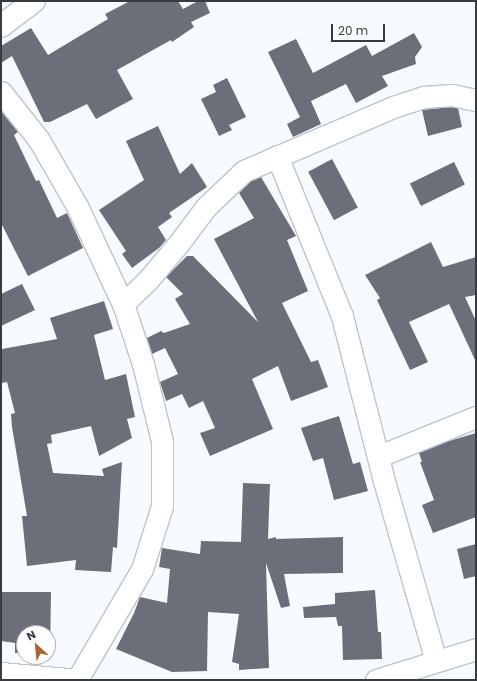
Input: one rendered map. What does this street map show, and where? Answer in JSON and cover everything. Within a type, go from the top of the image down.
[{"type":"street","points":[[1,26],[34,1]]},
{"type":"street","points":[[1,92],[39,140],[77,206],[123,304],[143,364],[162,441],[162,506],[142,569],[78,680],[1,672]]},
{"type":"street","points":[[123,304],[147,281],[179,243],[206,207],[223,189],[244,171],[393,107],[423,97],[452,95],[476,100]]},
{"type":"street","points":[[277,156],[342,316],[378,456],[436,662]]},
{"type":"street","points":[[378,456],[476,417]]},
{"type":"street","points":[[376,680],[476,649]]},
{"type":"building","points":[[130,1],[178,1],[183,9],[198,1],[205,1],[210,13],[191,22],[194,27],[172,42],[171,40],[117,70],[133,99],[96,119],[87,104],[50,122],[44,122],[12,56],[1,63],[1,46],[31,28],[48,55],[108,19],[105,14]]},
{"type":"building","points":[[414,33],[422,47],[415,57],[416,64],[382,76],[388,86],[356,103],[346,84],[311,101],[321,124],[293,137],[287,124],[300,117],[268,52],[296,39],[313,73],[366,45],[372,56]]},
{"type":"building","points":[[227,78],[246,117],[229,125],[232,130],[219,136],[201,99],[216,92],[213,85]]},
{"type":"building","points":[[451,107],[458,108],[462,127],[428,136],[422,110]]},
{"type":"building","points":[[1,111],[18,132],[14,135],[36,181],[39,180],[57,218],[67,213],[83,248],[28,276],[1,223]]},
{"type":"building","points":[[158,126],[180,174],[192,163],[207,187],[169,213],[172,217],[158,227],[166,240],[159,248],[132,268],[122,254],[126,251],[99,210],[144,180],[126,141]]},
{"type":"building","points":[[332,159],[358,208],[334,220],[308,172]]},
{"type":"building","points":[[454,162],[465,184],[421,206],[410,183]]},
{"type":"building","points":[[261,177],[296,236],[287,240],[308,291],[282,303],[311,362],[318,360],[328,387],[291,401],[278,366],[252,379],[273,429],[210,456],[200,433],[215,428],[203,401],[189,408],[182,394],[166,401],[160,382],[178,374],[165,348],[152,354],[147,338],[161,331],[164,333],[190,324],[175,299],[183,294],[166,277],[187,256],[193,256],[258,322],[214,239],[254,218],[239,193],[251,181]]},
{"type":"building","points":[[431,242],[443,267],[476,257],[476,295],[465,297],[476,321],[476,362],[449,304],[409,322],[428,362],[410,370],[377,300],[380,298],[365,275]]},
{"type":"building","points":[[22,284],[35,310],[1,326],[1,294]]},
{"type":"building","points":[[104,301],[113,329],[94,335],[105,380],[126,374],[135,417],[127,419],[132,438],[99,456],[91,426],[51,435],[52,443],[47,444],[53,473],[104,476],[102,469],[122,462],[117,548],[113,547],[111,572],[75,570],[76,560],[27,566],[22,516],[27,516],[12,427],[11,414],[15,413],[7,382],[2,383],[2,349],[57,339],[50,318]]},
{"type":"building","points":[[339,416],[353,464],[360,462],[368,491],[334,500],[323,458],[313,461],[301,428]]},
{"type":"building","points":[[476,433],[476,517],[433,533],[422,505],[434,500],[420,462],[422,462],[419,453],[449,441]]},
{"type":"building","points":[[243,483],[270,484],[268,539],[276,537],[276,539],[343,537],[343,573],[284,574],[290,606],[281,608],[266,563],[269,668],[239,670],[239,664],[232,662],[239,614],[208,612],[207,671],[172,672],[116,649],[134,613],[140,597],[167,603],[170,569],[159,567],[162,548],[200,554],[201,541],[241,542]]},
{"type":"building","points":[[476,544],[476,576],[464,579],[457,549]]},
{"type":"building","points":[[375,590],[378,632],[381,632],[382,659],[343,660],[342,626],[338,626],[336,617],[304,618],[303,607],[335,604],[335,593]]},
{"type":"building","points":[[1,592],[51,592],[50,625],[16,625],[16,653],[15,643],[1,641]]}]
